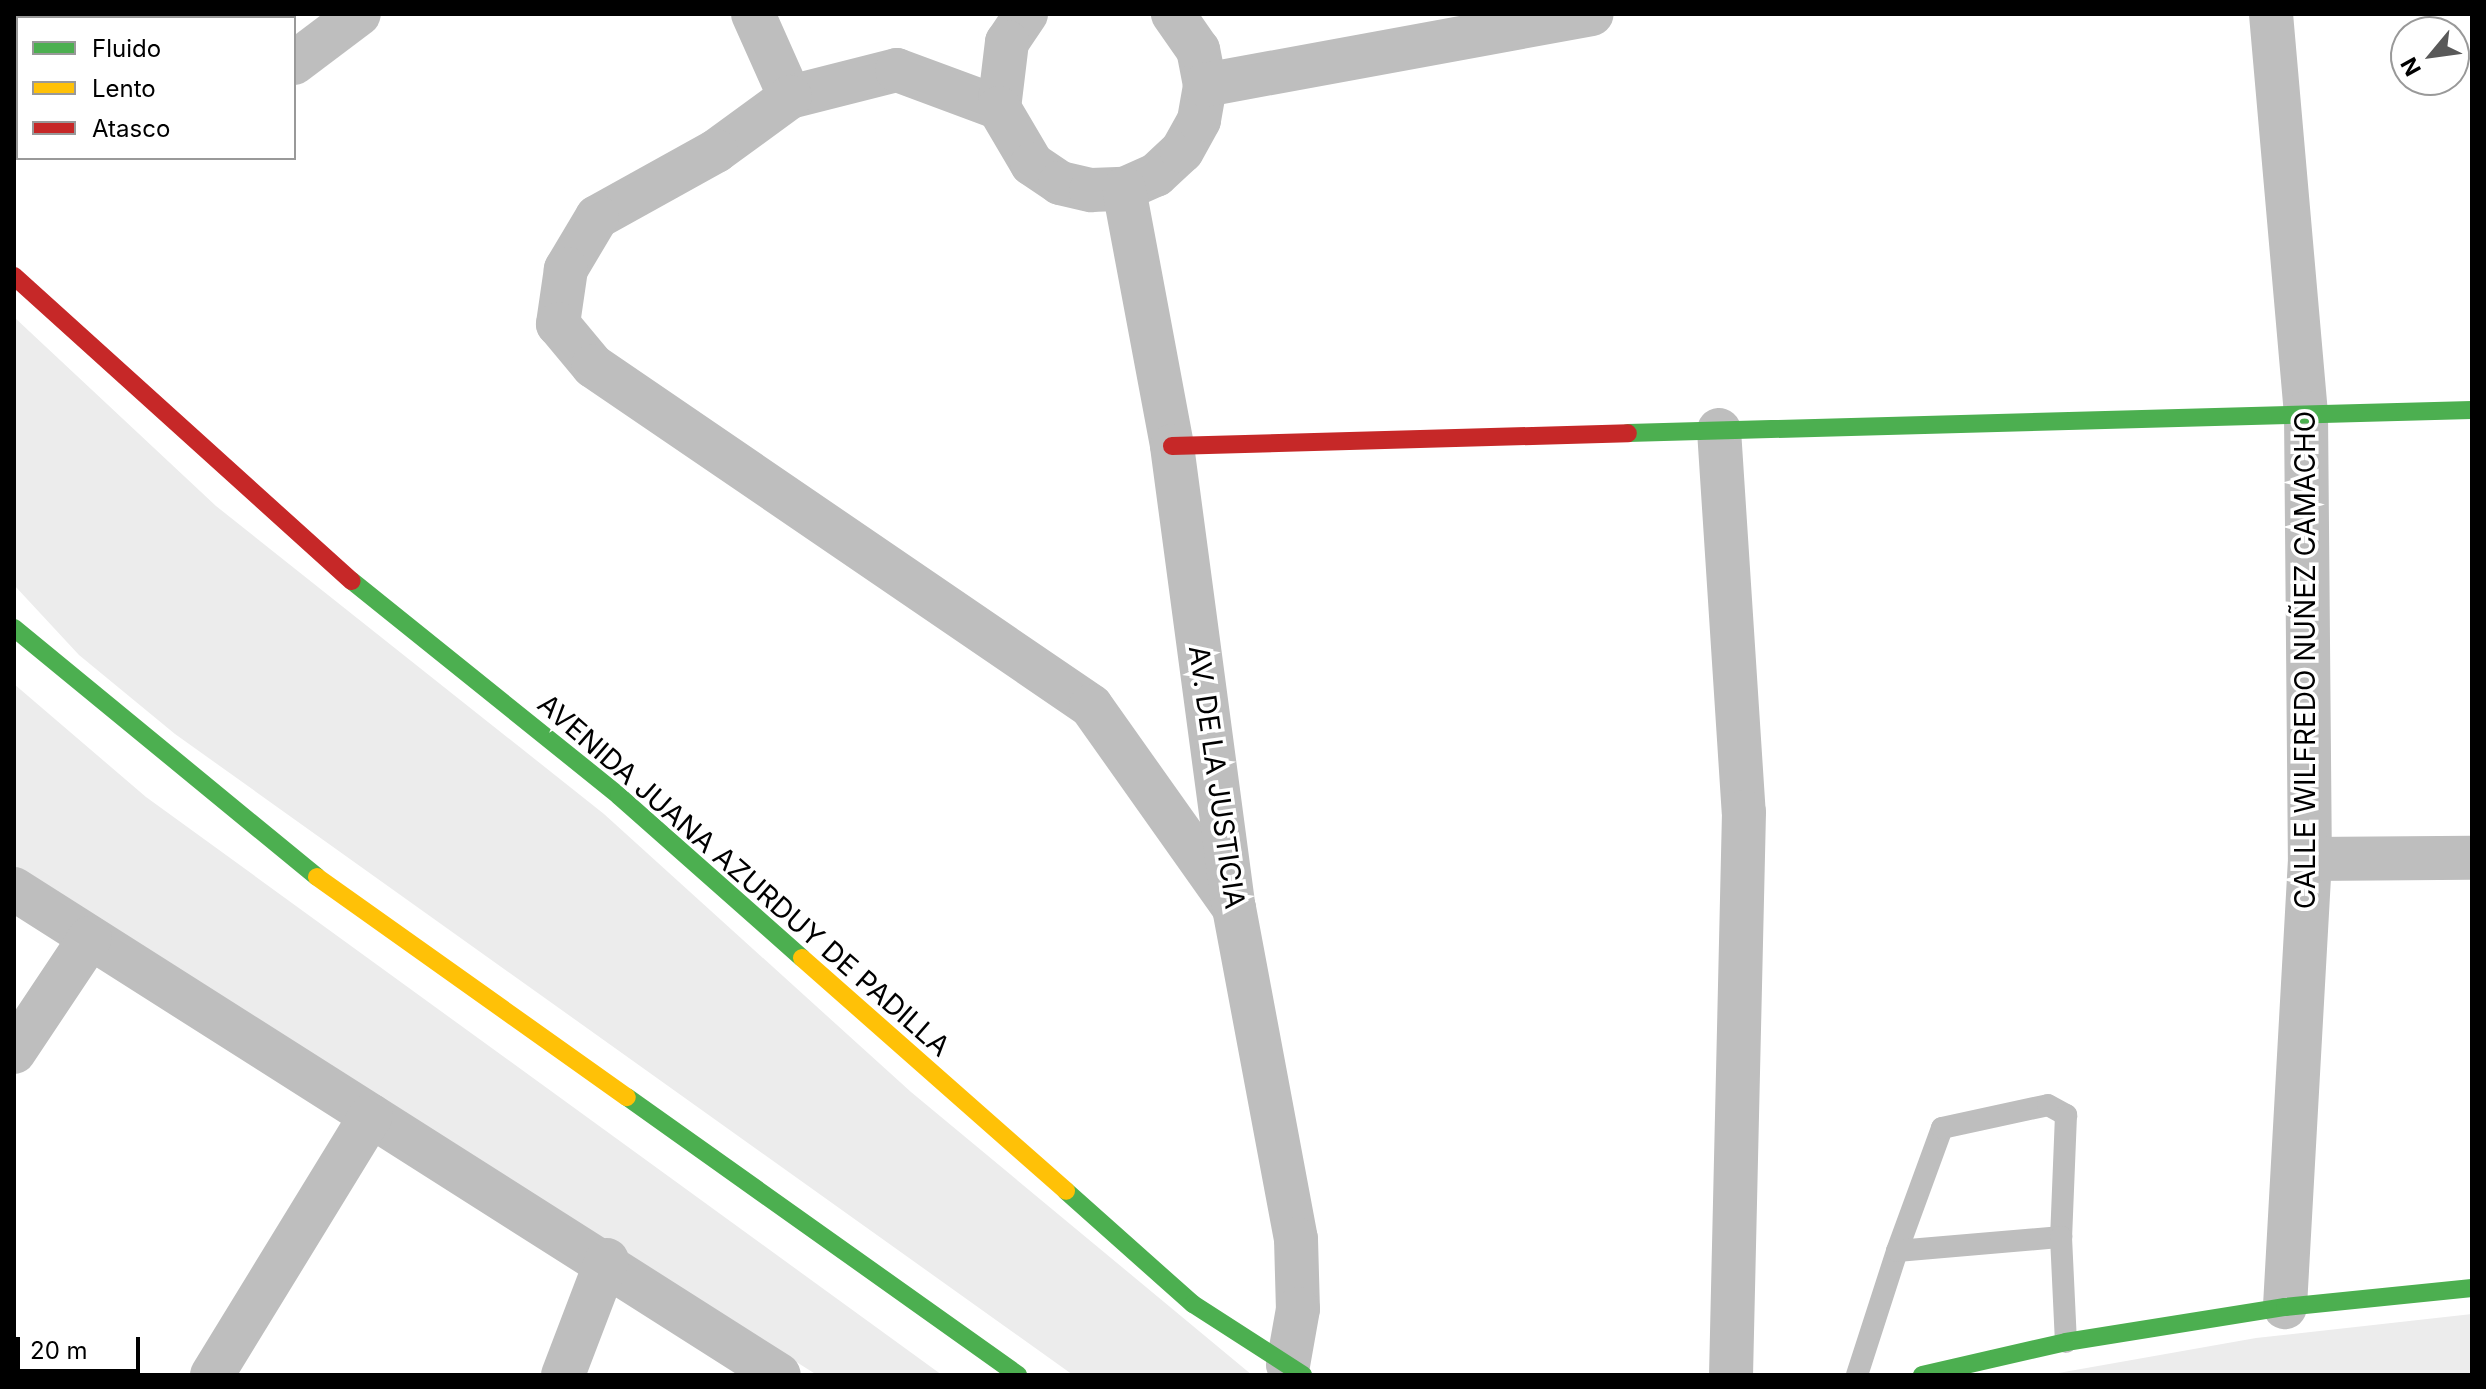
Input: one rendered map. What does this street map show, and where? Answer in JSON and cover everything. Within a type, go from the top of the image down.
[{"type":"main road","name":"AVENIDA JUANA AZURDUY DE PADILLA","points":[[14,276],[194,444],[420,639],[619,796],[1193,1304],[1295,1370]]},
{"type":"main road","points":[[1172,446],[2472,410]]},
{"type":"main road","points":[[14,628],[131,735],[257,834],[1018,1375]]},
{"type":"main road","points":[[1922,1375],[2066,1342],[2285,1307],[2472,1288]]},
{"type":"street","points":[[296,61],[359,14]]},
{"type":"street","points":[[753,14],[790,97]]},
{"type":"street","points":[[1026,14],[1004,53],[999,108],[1011,139],[1060,183],[1124,189],[1156,175],[1182,151],[1199,120],[1205,85],[1198,50],[1173,14]]},
{"type":"street","points":[[1205,85],[1592,14]]},
{"type":"street","name":"CALLE WILFREDO NUÑEZ CAMACHO","points":[[2271,14],[2306,413],[2310,859],[2285,1307]]},
{"type":"street","points":[[999,108],[897,70],[790,97],[716,151],[597,217],[566,269],[558,324],[593,366],[1091,706],[1234,908]]},
{"type":"street","name":"AV. DE LA JUSTICIA","points":[[1124,189],[1172,446],[1234,908],[1296,1239],[1298,1309],[1295,1370]]},
{"type":"street","points":[[1719,430],[1744,812],[1731,1375]]},
{"type":"street","points":[[2310,859],[2472,858]]},
{"type":"street","points":[[14,889],[371,1116],[607,1260],[779,1375]]},
{"type":"street","points":[[14,1052],[90,938]]},
{"type":"street","points":[[212,1375],[371,1116]]},
{"type":"street","points":[[563,1375],[607,1260]]},
{"type":"lane","points":[[1857,1375],[1897,1251],[1942,1128],[2048,1105],[2066,1115],[2061,1237],[2066,1342]]},
{"type":"lane","points":[[1897,1251],[2061,1237]]},
{"type":"shaded area","points":[[14,317],[216,506],[604,814],[911,1092],[1252,1375],[1073,1375],[175,734],[79,655],[14,585]]},
{"type":"shaded area","points":[[14,684],[146,797],[942,1375],[817,1375],[14,868]]},
{"type":"shaded area","points":[[2472,1314],[2472,1375],[2047,1375],[2256,1338]]},
{"type":"traffic: fast","points":[[1628,433],[2472,410]]},
{"type":"traffic: fast","points":[[352,581],[619,796],[802,958]]},
{"type":"traffic: fast","points":[[14,628],[317,877]]},
{"type":"traffic: fast","points":[[627,1097],[1018,1375]]},
{"type":"traffic: fast","points":[[1066,1191],[1193,1304],[1303,1375]]},
{"type":"traffic: fast","points":[[1922,1375],[2066,1342],[2285,1307],[2472,1288]]},
{"type":"traffic: slow","points":[[317,877],[627,1097]]},
{"type":"traffic: slow","points":[[802,958],[1066,1191]]},
{"type":"traffic: jam","points":[[14,276],[352,581]]},
{"type":"traffic: jam","points":[[1172,446],[1628,433]]}]
